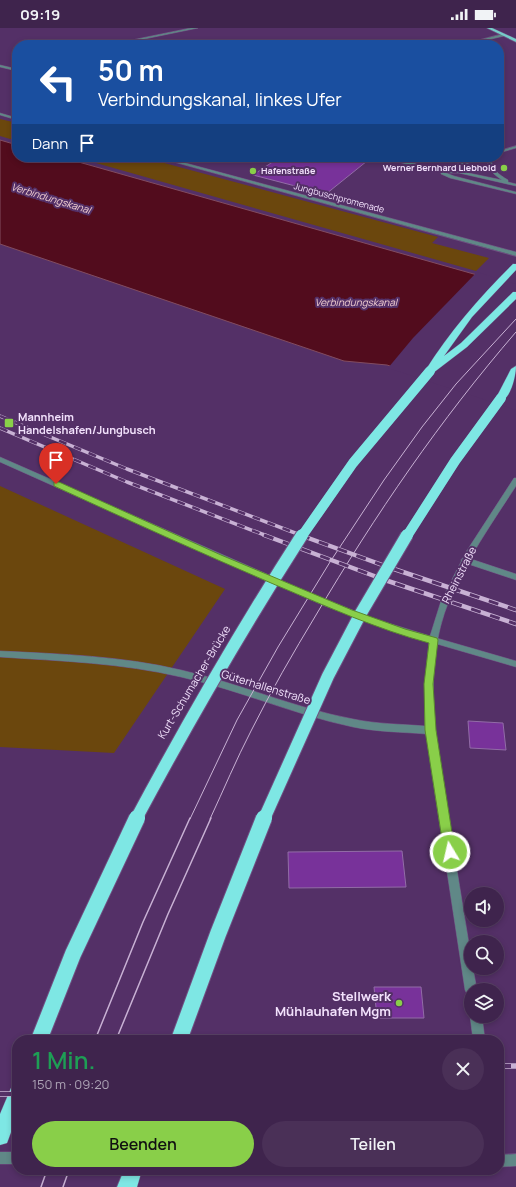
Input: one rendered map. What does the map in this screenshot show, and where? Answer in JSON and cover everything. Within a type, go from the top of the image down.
[{"type":"highway","points":[[430,371],[442,349],[494,287],[516,266]]},
{"type":"highway","points":[[430,371],[464,345],[516,294]]},
{"type":"highway","points":[[181,1035],[212,949],[293,749],[354,625],[410,529],[472,436],[501,398],[516,369]]},
{"type":"highway","name":"Kurt-Schumacher-Brücke","points":[[41,1035],[73,954],[135,821],[182,733],[274,579],[313,519],[353,463],[430,371]]},
{"type":"highway","points":[[501,398],[516,386]]},
{"type":"highway","points":[[0,1136],[12,1106]]},
{"type":"highway","points":[[127,1187],[131,1175]]},
{"type":"main road","points":[[489,28],[516,41]]},
{"type":"street","points":[[135,40],[196,28]]},
{"type":"street","points":[[482,40],[503,35]]},
{"type":"street","points":[[1,66],[12,64]]},
{"type":"street","points":[[1,66],[12,69]]},
{"type":"street","points":[[0,114],[12,118]]},
{"type":"street","points":[[504,151],[516,147]]},
{"type":"street","name":"Jungbuschpromenade","points":[[176,162],[516,254]]},
{"type":"street","points":[[400,162],[440,171],[459,172],[516,185]]},
{"type":"street","points":[[440,171],[468,162]]},
{"type":"street","points":[[489,162],[492,170],[508,183]]},
{"type":"street","points":[[440,171],[452,177],[516,193]]},
{"type":"street","points":[[0,459],[218,557],[342,609],[404,632],[516,664]]},
{"type":"street","name":"Rheinstraße","points":[[470,983],[430,730],[428,684],[434,640],[445,601],[465,560],[516,480]]},
{"type":"street","points":[[465,560],[516,577]]},
{"type":"street","name":"Güterhallenstraße","points":[[0,654],[93,661],[157,668],[238,688],[282,704],[354,723],[430,730]]},
{"type":"street","points":[[477,1023],[478,1035]]},
{"type":"street","points":[[0,1158],[12,1158]]},
{"type":"street","points":[[504,1161],[516,1160]]},
{"type":"shaded area","points":[[0,119],[12,122],[12,140],[0,136]]},
{"type":"shaded area","points":[[93,162],[160,162],[438,237],[432,243],[489,258],[476,271]]},
{"type":"shaded area","points":[[0,486],[225,589],[114,753],[0,747]]},
{"type":"water","name":"Verbindungskanal","points":[[0,140],[12,144],[12,162],[79,162],[516,286],[516,408],[387,365],[344,361],[0,244]]},
{"type":"pier","points":[[477,272],[516,284],[516,410],[388,368],[413,338]]},
{"type":"building","points":[[272,162],[366,162],[326,194],[253,175]]},
{"type":"building","points":[[468,721],[503,723],[506,750],[470,748]]},
{"type":"building","points":[[402,851],[406,887],[289,888],[288,852]]},
{"type":"building","name":"Stellwerk Mühlauhafen Mgm","points":[[374,987],[421,987],[424,1018],[377,1018]]},
{"type":"tram line","points":[[190,819],[237,720],[278,647],[330,562],[384,480],[422,427],[456,384],[516,319]]},
{"type":"tram line","points":[[210,819],[235,764],[274,687],[307,629],[361,541],[435,434],[461,399],[516,332]]},
{"type":"tram line","points":[[97,1035],[143,922],[190,818]]},
{"type":"tram line","points":[[118,1035],[168,914],[211,818]]},
{"type":"tram line","points":[[41,1187],[45,1175]]},
{"type":"tram line","points":[[63,1187],[67,1175]]},
{"type":"railway","points":[[0,416],[127,469],[303,536]]},
{"type":"railway","points":[[0,428],[127,482],[267,536]]},
{"type":"railway","points":[[264,535],[385,580],[516,624]]},
{"type":"railway","points":[[300,535],[385,566],[516,610]]},
{"type":"railway","points":[[504,1066],[516,1066]]},
{"type":"railway","points":[[0,1094],[12,1094]]},
{"type":"place","name":"Werner Bernhard Liebhold","points":[[504,168]]},
{"type":"place","name":"Hafenstraße","points":[[253,171]]},
{"type":"place","name":"Mannheim Handelshafen/Jungbusch","points":[[9,423]]},
{"type":"place","name":"Stellwerk Mühlauhafen Mgm","points":[[399,1003]]},
{"type":"route","points":[[56,484],[218,557],[349,612],[404,632],[434,640],[428,684],[430,730],[450,852]]}]
